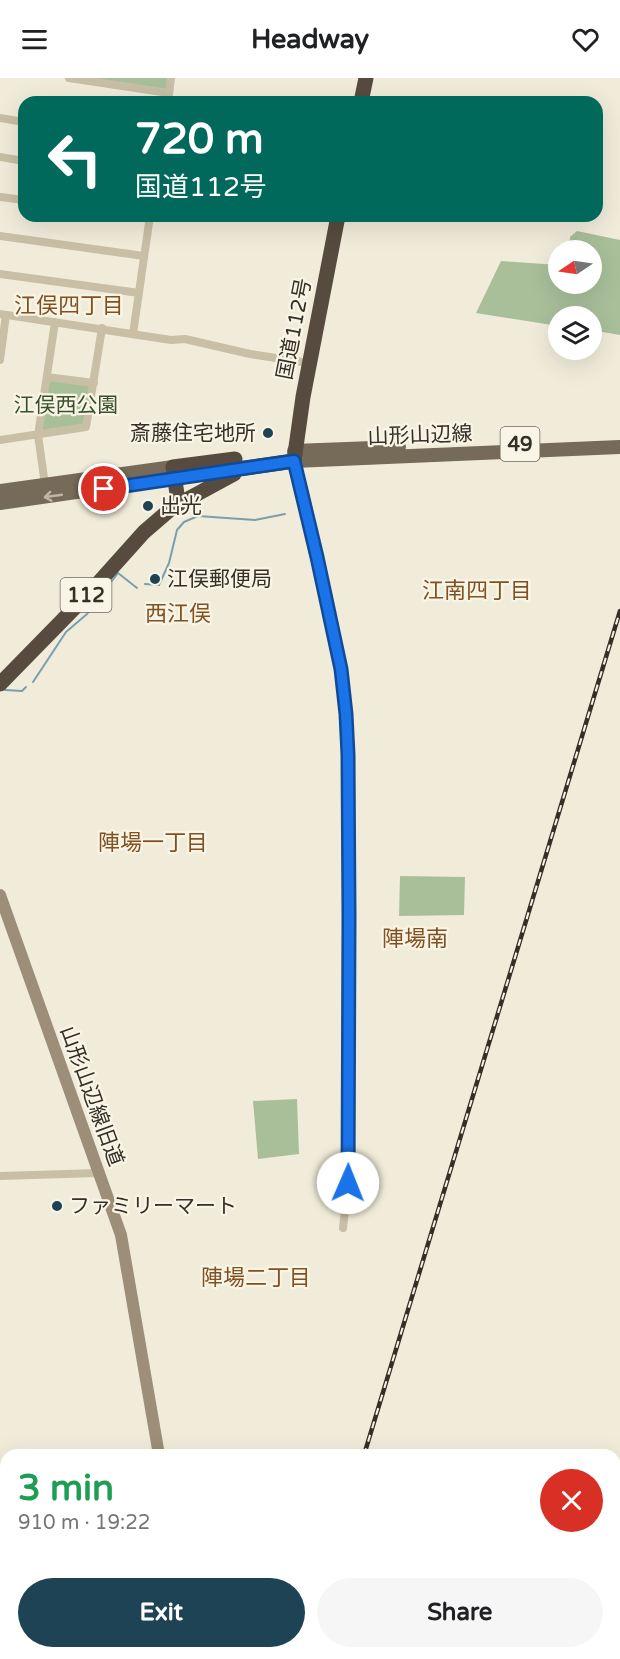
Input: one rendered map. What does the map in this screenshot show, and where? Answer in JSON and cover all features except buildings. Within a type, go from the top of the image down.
[{"type":"highway","points":[[362,96],[366,78]]},
{"type":"highway","name":"国道112号","points":[[294,456],[309,363],[337,222]]},
{"type":"highway","points":[[173,473],[250,467],[294,456]]},
{"type":"highway","points":[[173,473],[294,456]]},
{"type":"highway","points":[[173,507],[250,467]]},
{"type":"highway","points":[[173,473],[177,494],[173,507]]},
{"type":"highway","name":"112","points":[[0,684],[92,590],[144,532],[173,507]]},
{"type":"main road","name":"山形山辺線","points":[[294,456],[620,440]]},
{"type":"main road","name":"山形山辺線","points":[[421,451],[620,447]]},
{"type":"main road","points":[[0,492],[45,485],[173,473]]},
{"type":"main road","points":[[0,503],[173,473]]},
{"type":"street","points":[[69,78],[163,96]]},
{"type":"street","points":[[168,96],[171,78]]},
{"type":"street","points":[[0,118],[18,121]]},
{"type":"street","points":[[0,157],[18,160]]},
{"type":"street","points":[[0,197],[18,199]]},
{"type":"street","points":[[133,334],[149,222]]},
{"type":"street","points":[[0,236],[144,256]]},
{"type":"street","points":[[0,274],[139,293]]},
{"type":"street","points":[[0,360],[3,314],[171,340],[185,339],[250,354],[309,363]]},
{"type":"street","points":[[45,485],[38,435],[55,322]]},
{"type":"street","points":[[0,440],[86,427],[102,328]]},
{"type":"street","points":[[47,376],[94,383]]},
{"type":"street","points":[[294,456],[341,669],[346,714],[349,1089],[348,1183],[343,1228]]},
{"type":"street","name":"山形山辺線旧道","points":[[0,895],[121,1235],[158,1449]]},
{"type":"street","points":[[0,1176],[98,1173]]},
{"type":"green space","points":[[69,78],[171,78],[169,93]]},
{"type":"green space","points":[[577,231],[620,240],[620,335],[602,332],[602,306],[548,306],[548,324],[476,313],[501,261],[548,264],[548,294],[602,294],[602,240],[570,240]]},
{"type":"green space","name":"江俣西公園","points":[[47,377],[94,383],[86,427],[38,435]]},
{"type":"green space","points":[[400,876],[465,877],[464,915],[399,916]]},
{"type":"green space","points":[[297,1099],[299,1154],[258,1159],[253,1101]]},
{"type":"waterway","points":[[145,584],[159,585],[169,563],[177,530],[184,522],[198,516],[255,520],[285,514]]},
{"type":"waterway","points":[[33,682],[66,632],[87,614],[118,573],[137,588]]},
{"type":"waterway","points":[[5,690],[22,691],[26,687]]},
{"type":"railway","points":[[366,1449],[620,611]]},
{"type":"place","name":"斎藤住宅地所","points":[[268,433]]},
{"type":"place","name":"出光","points":[[148,506]]},
{"type":"place","name":"江俣郵便局","points":[[155,579]]},
{"type":"place","name":"ファミリーマート","points":[[57,1206]]},
{"type":"district","name":"江俣四丁目","points":[[69,305]]},
{"type":"district","name":"江南四丁目","points":[[477,590]]},
{"type":"district","name":"西江俣","points":[[178,613]]},
{"type":"district","name":"陣場一丁目","points":[[153,842]]},
{"type":"district","name":"陣場南","points":[[415,938]]},
{"type":"district","name":"陣場二丁目","points":[[256,1277]]},
{"type":"route","points":[[104,489],[294,461],[341,669],[346,714],[349,915],[348,1183]]}]
